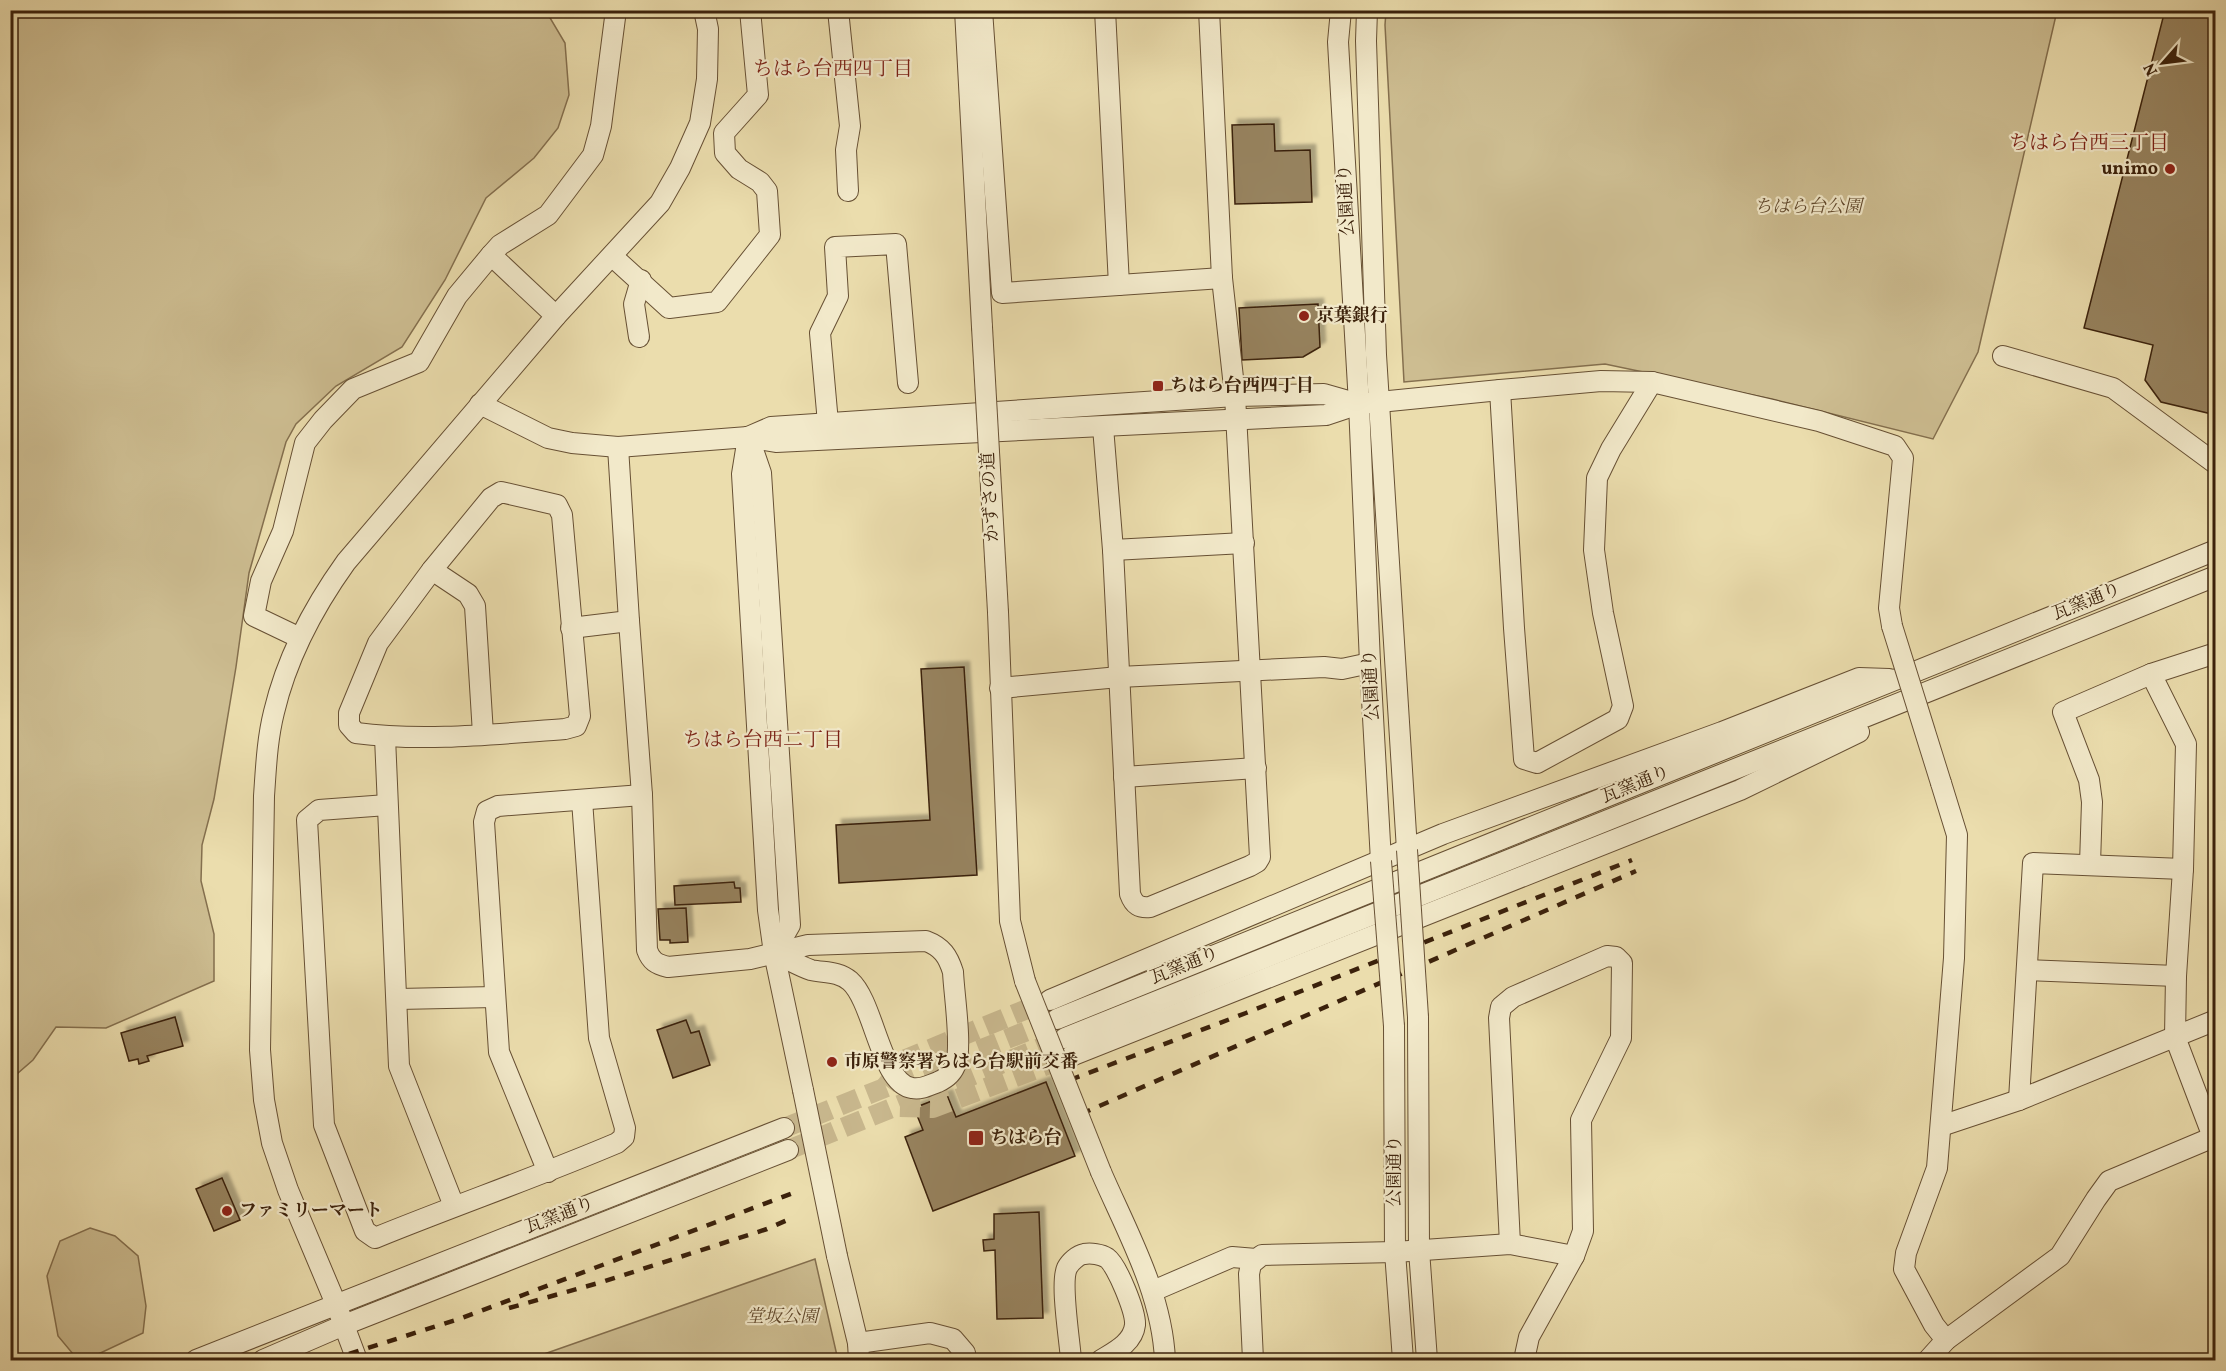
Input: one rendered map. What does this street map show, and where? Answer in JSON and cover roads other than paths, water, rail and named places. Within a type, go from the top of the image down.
[{"type":"street","points":[[300,638],[254,616],[261,580],[283,531],[305,443],[323,420],[353,390],[419,362],[457,296],[491,255],[500,245],[548,215],[593,155],[601,126],[616,10]]},
{"type":"street","points":[[357,1360],[288,1190],[272,1143],[264,1100],[260,1050],[264,796],[267,754],[274,712],[300,638],[322,595],[346,562],[556,316],[660,203],[680,168],[700,123],[707,79],[708,29],[704,10]]},
{"type":"street","points":[[612,256],[669,308],[717,302],[770,235],[767,191],[760,182],[739,169],[725,153],[724,133],[758,95],[750,10]]},
{"type":"street","points":[[838,10],[850,126],[846,150],[848,191]]},
{"type":"street","name":"かずさの道","points":[[965,10],[998,612],[1010,921],[1025,981],[1101,1172],[1153,1291],[1165,1360]]},
{"type":"street","points":[[982,10],[1002,293],[1222,278]]},
{"type":"street","points":[[1105,10],[1119,285]]},
{"type":"street","points":[[1103,427],[1113,550],[1130,894],[1133,902],[1141,908],[1150,907],[1257,862],[1260,857],[1235,396],[1222,278],[1209,10]]},
{"type":"street","name":"公園通り","points":[[1341,10],[1338,42],[1359,404],[1370,663],[1394,1026],[1395,1251],[1403,1360]]},
{"type":"street","name":"公園通り","points":[[1367,10],[1379,403],[1418,1017],[1419,1250],[1427,1360]]},
{"type":"street","points":[[828,423],[820,333],[838,296],[835,247],[896,244],[908,383]]},
{"type":"street","points":[[491,255],[556,316]]},
{"type":"street","points":[[639,337],[634,304],[640,280]]},
{"type":"street","points":[[2003,356],[2113,388],[2216,464]]},
{"type":"street","points":[[480,404],[548,438],[618,447],[748,437],[776,442],[1326,415],[1359,404],[1601,381],[1652,382],[1819,421],[1895,446],[1903,458],[1889,608],[1892,626],[1957,835],[1954,958],[1937,1168],[1906,1253],[1904,1269],[1934,1325],[1946,1340]]},
{"type":"street","points":[[1500,390],[1524,759],[1537,763],[1618,719],[1623,706],[1603,613],[1594,550],[1597,477],[1611,449],[1652,382]]},
{"type":"street","points":[[748,437],[771,427],[1235,396],[1324,394],[1359,404]]},
{"type":"street","points":[[748,437],[743,481],[768,910],[774,952],[858,1352],[930,1333],[952,1339],[965,1353],[966,1360]]},
{"type":"street","points":[[618,447],[642,795],[647,950],[650,958],[657,964],[668,967],[750,959],[774,952],[808,945],[926,941],[936,945],[949,960],[953,972],[958,1051],[953,1071],[947,1078],[923,1088],[910,1088],[899,1082],[891,1070],[856,987],[849,980],[835,973],[810,969],[774,952]]},
{"type":"street","points":[[501,492],[557,506],[562,515],[580,716],[576,726],[565,729],[483,734],[385,737],[356,733],[349,725],[349,713],[378,644],[432,570],[491,498],[501,492]]},
{"type":"street","points":[[1113,550],[1244,543]]},
{"type":"street","name":"瓦窯通り","points":[[1057,1019],[2216,550]]},
{"type":"street","points":[[432,570],[468,594],[475,606],[483,734]]},
{"type":"street","name":"瓦窯通り","points":[[1388,930],[1068,1047],[1390,910],[2216,576]]},
{"type":"street","points":[[571,628],[629,621]]},
{"type":"street","points":[[2091,864],[2092,802],[2089,780],[2063,712],[2151,674],[2216,653]]},
{"type":"street","points":[[1000,688],[1119,677],[1323,667],[1342,669],[1370,663]]},
{"type":"street","points":[[1928,1360],[1946,1340],[2061,1256],[2109,1181],[2214,1136],[2175,1037],[2186,744],[2151,674]]},
{"type":"street","points":[[1050,1000],[1443,834],[1711,736],[1859,678],[1898,679]]},
{"type":"street","points":[[1388,930],[1740,790],[1879,722],[1903,702]]},
{"type":"street","points":[[385,737],[398,999],[399,1066],[454,1206]]},
{"type":"street","points":[[1124,777],[1256,768]]},
{"type":"street","points":[[548,1172],[499,1053],[484,822],[487,811],[498,806],[642,795]]},
{"type":"street","points":[[387,805],[319,810],[307,820],[324,1125],[365,1231],[375,1238],[548,1172],[617,1143],[624,1137],[625,1128],[599,1038],[582,800]]},
{"type":"street","points":[[2019,1100],[2033,863],[2183,869]]},
{"type":"street","points":[[1510,1244],[1499,1017],[1501,1007],[1505,1002],[1524,992],[1607,956],[1616,957],[1622,963],[1621,1038],[1581,1120],[1583,1231],[1574,1256],[1529,1337],[1524,1360]]},
{"type":"street","points":[[2028,970],[2176,976]]},
{"type":"street","points":[[398,999],[495,997]]},
{"type":"street","points":[[1941,1126],[2019,1100],[2216,1020]]},
{"type":"street","name":"瓦窯通り","points":[[196,1360],[784,1128]]},
{"type":"street","name":"瓦窯通り","points":[[263,1360],[344,1325],[788,1150]]},
{"type":"street","points":[[1253,1360],[1249,1274],[1251,1264],[1262,1255],[1419,1250],[1510,1244],[1574,1256]]},
{"type":"street","points":[[1071,1360],[1065,1285],[1067,1269],[1082,1254],[1096,1254],[1107,1258],[1115,1267],[1134,1314],[1135,1326],[1124,1345],[1101,1360]]},
{"type":"street","points":[[1153,1291],[1232,1257],[1256,1259]]},
{"type":"tunnel","points":[[886,1086],[906,1059],[1049,1000]]},
{"type":"tunnel","points":[[784,1128],[1057,1019]]},
{"type":"tunnel","points":[[788,1150],[1065,1038]]},
{"type":"tunnel","points":[[900,1107],[933,1108],[1071,1056]]},
{"type":"railway","points":[[1070,1080],[1632,860]]},
{"type":"railway","points":[[1081,1114],[1636,871]]},
{"type":"railway","points":[[330,1360],[462,1318],[793,1193]]},
{"type":"railway","points":[[509,1308],[602,1282],[767,1229],[794,1217]]},
{"type":"place","name":"unimo","points":[[2170,169]]},
{"type":"place","name":"京葉銀行","points":[[1304,316]]},
{"type":"place","name":"ちはら台西四丁目","points":[[1158,386]]},
{"type":"place","name":"市原警察署ちはら台駅前交番","points":[[832,1062]]},
{"type":"place","name":"ちはら台","points":[[976,1138]]},
{"type":"place","name":"ファミリーマート","points":[[227,1211]]},
{"type":"district","name":"ちはら台西四丁目","points":[[833,70]]},
{"type":"district","name":"ちはら台西三丁目","points":[[2089,144]]},
{"type":"district","name":"ちはら台西二丁目","points":[[763,741]]},
{"type":"park label","name":"ちはら台公園","points":[[1808,207]]},
{"type":"park label","name":"堂坂公園","points":[[782,1317]]}]
